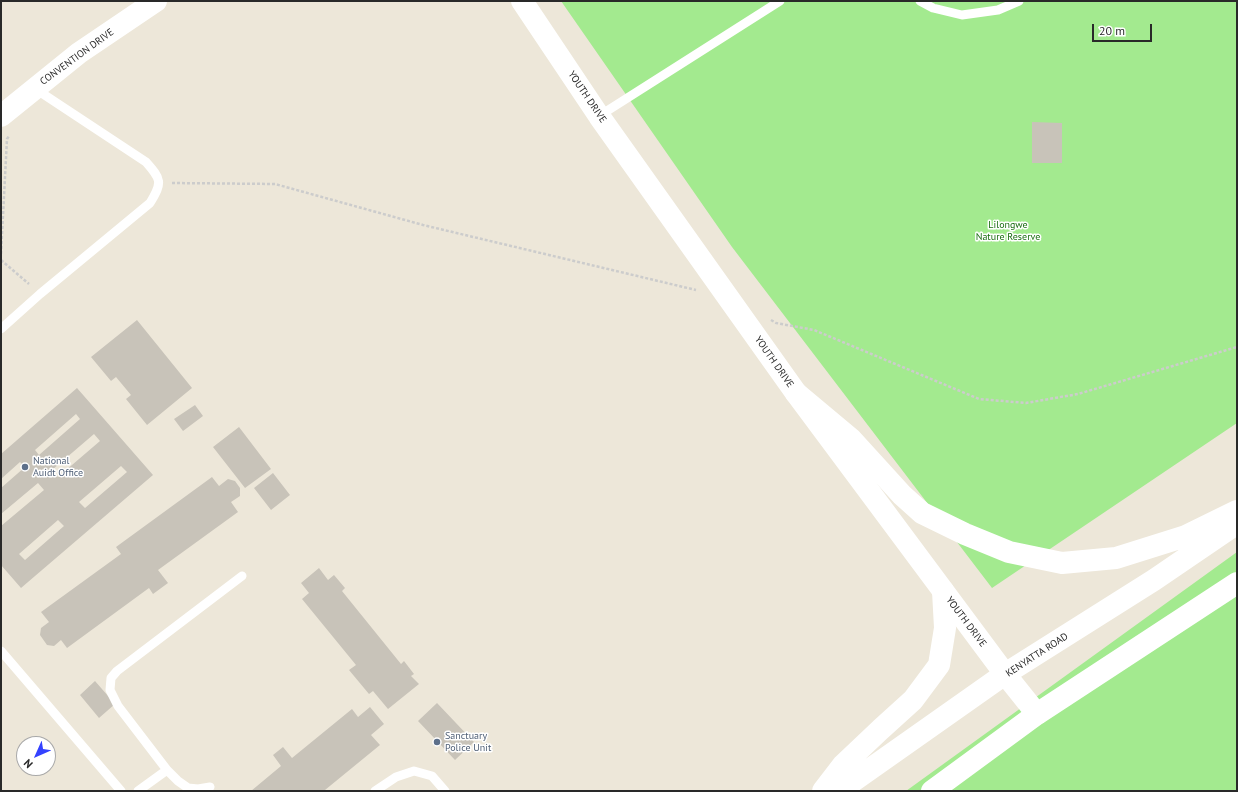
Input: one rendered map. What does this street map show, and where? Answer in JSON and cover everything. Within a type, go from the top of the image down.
[{"type":"main road","name":"CONVENTION DRIVE","points":[[6,124],[34,88],[79,53],[156,1]]},
{"type":"main road","name":"YOUTH DRIVE","points":[[522,1],[599,116],[796,393],[1005,674],[1037,714]]},
{"type":"main road","points":[[796,393],[851,439],[902,495],[922,512],[965,534],[1009,552],[1062,563],[1116,558],[1186,536],[1237,511]]},
{"type":"main road","name":"KENYATTA ROAD","points":[[839,791],[1005,674],[1154,580],[1237,523]]},
{"type":"main road","points":[[937,790],[1037,714],[1237,583]]},
{"type":"main road","points":[[823,791],[843,765],[913,700],[939,665],[945,628],[943,591]]},
{"type":"lane","points":[[599,116],[780,1]]},
{"type":"lane","points":[[920,1],[932,8],[962,15],[998,10],[1019,1]]},
{"type":"lane","points":[[1,328],[150,203],[157,192],[160,182],[156,173],[146,162],[34,88]]},
{"type":"lane","points":[[210,787],[198,789],[188,788],[167,770],[118,706],[110,690],[111,678],[117,671],[242,576]]},
{"type":"lane","points":[[1,651],[121,791]]},
{"type":"lane","points":[[138,791],[167,770]]},
{"type":"lane","points":[[375,791],[396,777],[414,771],[432,776],[445,791]]},
{"type":"path","points":[[1,254],[7,139],[6,124]]},
{"type":"path","points":[[160,182],[275,184],[423,225],[697,290]]},
{"type":"path","points":[[1,260],[40,294]]},
{"type":"path","points":[[770,319],[776,323],[814,330],[979,399],[1026,403],[1078,394],[1237,347]]},
{"type":"green space","name":"Lilongwe Nature Reserve","points":[[561,1],[1237,1],[1237,423],[992,588],[732,247]]},
{"type":"green space","points":[[1237,552],[1237,791],[906,791]]},
{"type":"building","points":[[1032,122],[1062,123],[1062,163],[1032,163]]},
{"type":"building","points":[[137,320],[192,388],[147,425],[126,399],[131,395],[116,377],[111,381],[91,357]]},
{"type":"building","points":[[77,388],[153,475],[21,588],[1,565],[1,526],[44,490],[38,483],[1,514],[1,488],[25,467],[20,462],[1,479],[1,454]],"holes":[[[76,414],[80,419],[39,455],[35,450]],[[94,434],[100,441],[58,477],[52,470]],[[121,466],[127,472],[85,508],[79,502]],[[58,520],[64,526],[25,560],[19,554]]]},
{"type":"building","points":[[195,405],[203,416],[183,431],[174,419]]},
{"type":"building","points":[[239,427],[271,469],[245,488],[213,447]]},
{"type":"building","points":[[273,473],[290,495],[271,510],[254,488]]},
{"type":"building","points":[[212,477],[219,486],[228,479],[235,481],[240,488],[240,496],[231,502],[238,512],[158,570],[168,583],[153,594],[149,588],[67,648],[61,640],[54,646],[47,645],[40,635],[41,628],[49,622],[41,612],[121,554],[116,547]]},
{"type":"building","points":[[319,568],[328,580],[334,575],[345,588],[342,591],[401,664],[404,661],[414,674],[411,676],[419,684],[388,709],[373,691],[369,694],[349,670],[356,665],[302,599],[309,593],[301,583]]},
{"type":"building","points":[[95,681],[115,704],[99,718],[80,695]]},
{"type":"building","points":[[437,703],[474,742],[455,760],[418,721]]},
{"type":"building","points":[[370,707],[384,724],[371,735],[380,745],[325,790],[326,791],[251,791],[281,766],[273,755],[283,747],[292,758],[352,709],[358,717]]},
{"type":"place","name":"National Auidt Office","points":[[25,467]]},
{"type":"place","name":"Sanctuary Police Unit","points":[[437,742]]}]
